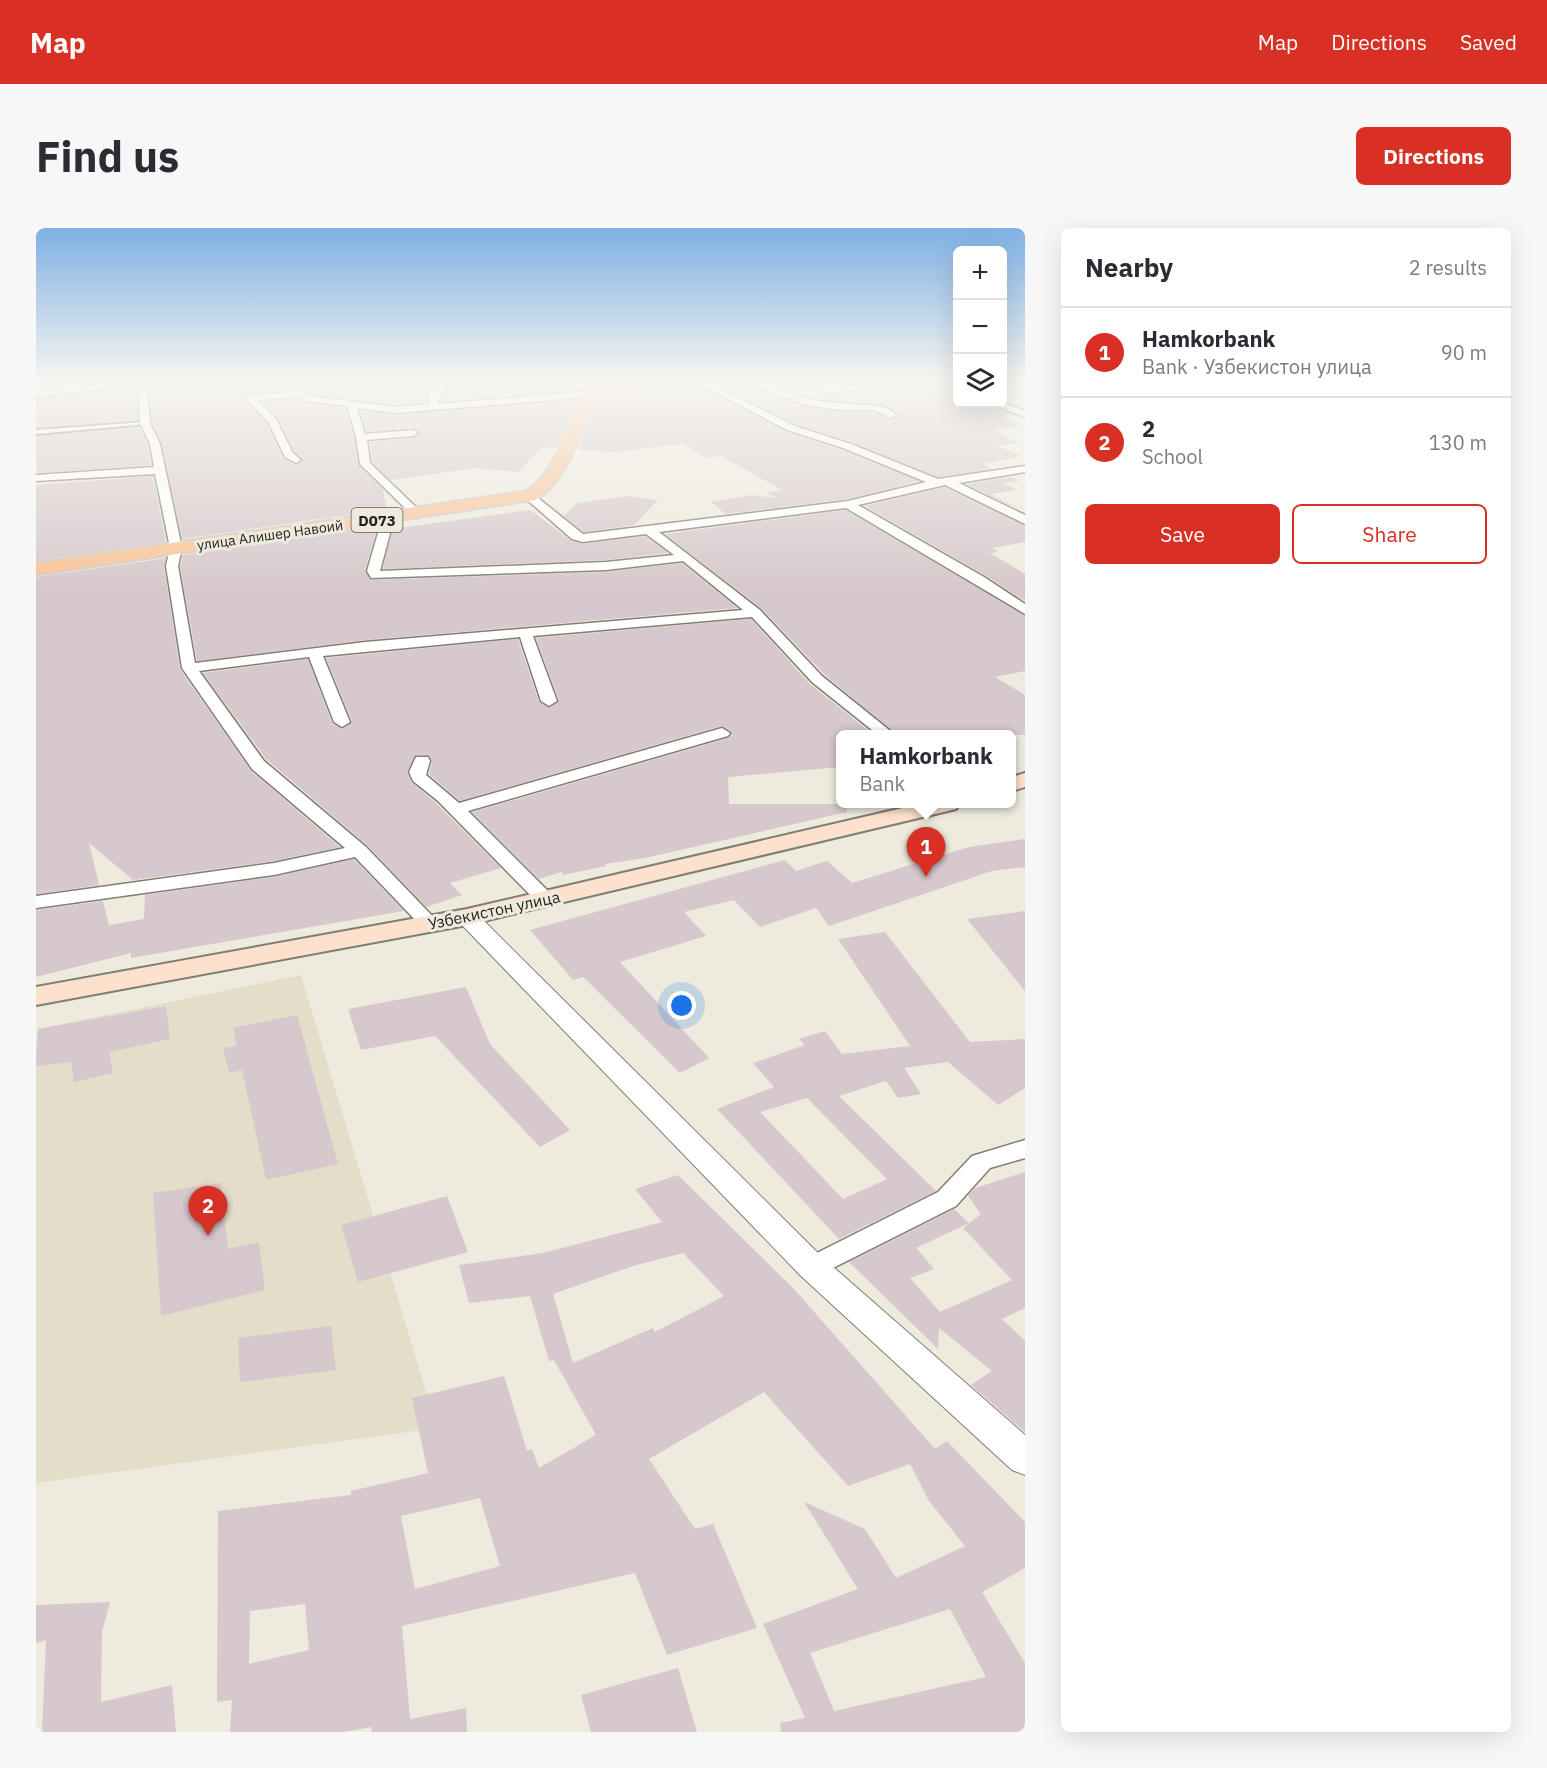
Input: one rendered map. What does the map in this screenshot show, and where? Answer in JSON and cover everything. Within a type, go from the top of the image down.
[{"type":"main road","points":[[529,496],[541,490],[553,475],[563,453]]},
{"type":"main road","name":"улица Алишер Навоий","points":[[36,569],[381,520],[529,496]]},
{"type":"main road","name":"Узбекистон улица","points":[[36,996],[467,917],[931,808]]},
{"type":"street","points":[[156,453],[176,548],[172,566],[189,668],[258,765],[359,851],[430,924]]},
{"type":"street","points":[[288,453],[296,460]]},
{"type":"street","points":[[363,453],[365,464],[417,514]]},
{"type":"street","points":[[866,453],[942,483],[1025,520]]},
{"type":"street","points":[[529,496],[576,536],[583,538],[848,504],[942,483],[1025,469]]},
{"type":"street","points":[[36,478],[159,470]]},
{"type":"street","points":[[848,504],[979,580],[1025,610]]},
{"type":"street","points":[[381,520],[384,533],[373,572],[376,575],[606,566],[686,557]]},
{"type":"street","points":[[648,530],[686,557],[755,614],[817,679],[880,730]]},
{"type":"street","points":[[189,668],[314,652],[525,632],[755,614]]},
{"type":"street","points":[[525,632],[549,701]]},
{"type":"street","points":[[314,652],[342,722]]},
{"type":"street","points":[[456,809],[722,733]]},
{"type":"street","points":[[422,761],[417,772],[419,777],[456,809],[545,899]]},
{"type":"street","points":[[36,902],[110,894],[274,869],[359,851]]},
{"type":"street","points":[[467,917],[812,1266],[1025,1458]]},
{"type":"street","points":[[812,1266],[947,1199],[981,1162],[1025,1149]]},
{"type":"shaded area","points":[[301,975],[437,1428],[36,1483],[36,1044],[38,1029]]},
{"type":"building","points":[[36,453],[149,453],[151,465],[38,473]]},
{"type":"building","points":[[164,453],[281,453],[283,458],[295,465],[302,462],[302,458],[296,453],[356,453],[358,464],[383,490],[387,509],[182,539]]},
{"type":"building","points":[[371,453],[536,453],[518,472],[475,468],[391,480],[372,462]]},
{"type":"building","points":[[698,453],[850,453],[919,481],[848,499],[725,514],[711,502],[751,495],[776,498],[766,493],[782,490],[721,456],[706,458]]},
{"type":"building","points":[[879,453],[1015,453],[1022,456],[983,464],[992,469],[938,477]]},
{"type":"building","points":[[153,476],[166,542],[36,561],[36,485]]},
{"type":"building","points":[[1010,477],[1020,481],[1003,483],[1017,490],[991,494],[1016,508],[966,484]]},
{"type":"building","points":[[945,487],[1025,526],[1025,542],[992,548],[999,552],[990,553],[1025,574],[1025,601],[985,575],[864,506]]},
{"type":"building","points":[[628,496],[658,500],[634,525],[584,532],[564,516],[577,503]]},
{"type":"building","points":[[531,510],[571,541],[583,544],[645,536],[668,553],[606,560],[383,569],[391,529]]},
{"type":"building","points":[[846,510],[1025,616],[1025,671],[995,677],[1025,695],[1025,735],[1016,735],[1016,730],[890,730],[824,674],[761,608],[665,534]]},
{"type":"building","points":[[374,526],[376,533],[365,570],[371,580],[606,572],[682,563],[737,608],[365,640],[197,661],[180,566],[183,555]]},
{"type":"building","points":[[166,558],[164,566],[180,669],[251,771],[340,847],[274,861],[133,880],[89,843],[99,885],[36,894],[36,577]]},
{"type":"building","points":[[751,619],[810,684],[868,730],[836,730],[836,767],[728,777],[729,804],[836,804],[836,808],[846,808],[847,812],[645,858],[605,864],[606,866],[563,875],[562,872],[539,879],[472,812],[729,738],[731,731],[721,726],[460,801],[429,774],[432,762],[430,756],[416,755],[407,771],[411,782],[436,803],[501,868],[450,883],[462,895],[426,907],[367,845],[266,759],[203,673],[308,659],[332,723],[343,729],[352,721],[326,658],[518,639],[539,702],[550,708],[559,700],[536,638]]},
{"type":"building","points":[[1025,839],[1025,867],[992,871],[829,926],[816,908],[760,927],[734,900],[684,912],[706,936],[620,962],[709,1058],[680,1073],[583,977],[573,980],[530,930],[785,860],[796,871],[827,861],[852,883],[969,847]]},
{"type":"building","points":[[354,859],[404,911],[131,958],[131,953],[36,977],[36,910],[103,901],[109,925],[144,919],[145,895],[274,877]]},
{"type":"building","points":[[1025,911],[1025,991],[967,919]]},
{"type":"building","points":[[885,932],[970,1042],[1025,1039],[1025,1088],[998,1105],[948,1062],[904,1068],[921,1094],[898,1098],[886,1081],[839,1096],[936,1191],[839,1239],[717,1109],[774,1087],[753,1063],[805,1045],[799,1039],[825,1031],[842,1054],[910,1046],[838,939]],"holes":[[[807,1098],[887,1179],[843,1199],[760,1112]]]},
{"type":"building","points":[[466,987],[490,1044],[570,1130],[540,1147],[435,1036],[361,1050],[348,1009]]},
{"type":"building","points":[[166,1006],[170,1039],[109,1052],[113,1073],[74,1082],[71,1062],[36,1066],[38,1029]]},
{"type":"building","points":[[297,1015],[338,1164],[266,1180],[242,1070],[229,1073],[223,1048],[237,1046],[233,1028]]},
{"type":"building","points":[[1025,1172],[1025,1308],[1002,1319],[1025,1341],[1025,1432],[971,1385],[992,1371],[939,1328],[938,1349],[849,1262],[954,1209],[969,1223],[916,1248],[934,1269],[910,1278],[940,1312],[1012,1280],[963,1228],[981,1214],[968,1196],[975,1188]]},
{"type":"building","points":[[678,1175],[794,1289],[935,1449],[947,1441],[1025,1522],[1025,1568],[982,1592],[1025,1663],[1025,1732],[781,1732],[780,1723],[805,1718],[763,1624],[858,1589],[804,1502],[865,1529],[896,1578],[965,1546],[929,1501],[910,1464],[848,1486],[764,1392],[649,1459],[695,1529],[713,1524],[757,1628],[667,1655],[635,1573],[402,1626],[410,1719],[466,1708],[467,1732],[372,1732],[371,1727],[344,1732],[230,1732],[232,1700],[217,1702],[218,1511],[351,1495],[351,1491],[428,1473],[412,1398],[504,1376],[527,1451],[532,1449],[539,1468],[596,1435],[554,1360],[549,1361],[530,1296],[469,1303],[459,1265],[543,1253],[662,1222],[635,1189]],"holes":[[[683,1253],[724,1296],[655,1332],[653,1328],[573,1363],[553,1294],[633,1266]],[[480,1498],[500,1566],[415,1589],[401,1516]],[[305,1604],[309,1650],[249,1664],[250,1611]],[[950,1609],[986,1677],[834,1711],[810,1653]]]},
{"type":"building","points":[[221,1183],[228,1249],[259,1242],[265,1290],[161,1316],[153,1193]]},
{"type":"building","points":[[447,1196],[468,1252],[358,1282],[341,1225]]},
{"type":"building","points":[[331,1326],[336,1370],[240,1382],[238,1338]]},
{"type":"building","points":[[110,1602],[102,1632],[101,1702],[172,1685],[176,1732],[42,1732],[46,1640],[36,1643],[36,1605]]},
{"type":"building","points":[[678,1668],[697,1732],[591,1732],[581,1695]]},
{"type":"place","name":"Hamkorbank","points":[[926,877]]},
{"type":"place","name":"2","points":[[208,1236]]}]
